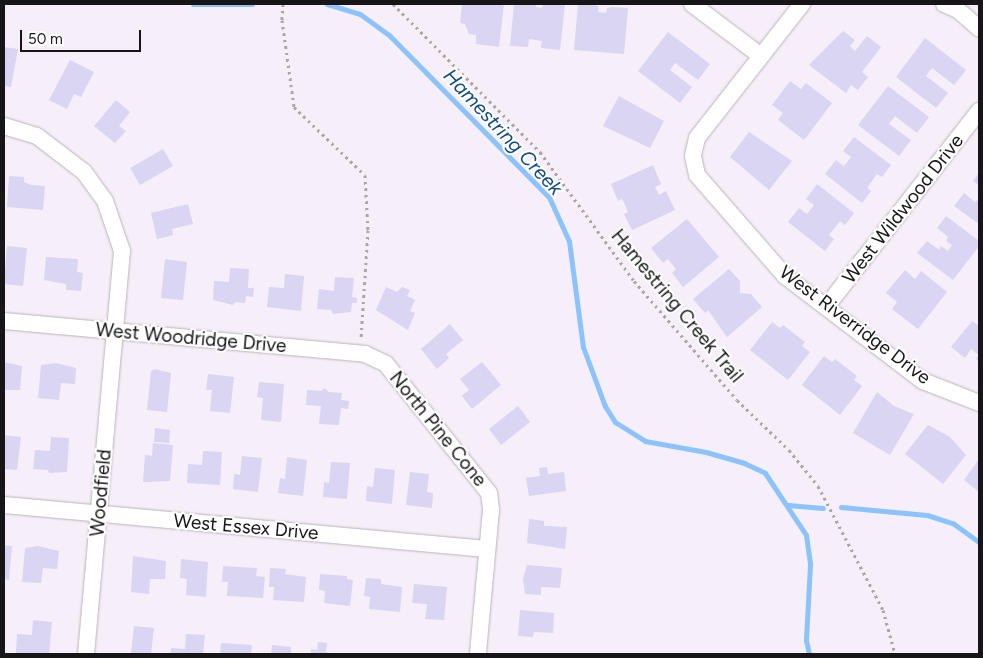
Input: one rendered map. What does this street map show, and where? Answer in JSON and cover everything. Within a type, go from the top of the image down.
[{"type":"street","points":[[692,4],[761,56],[802,4]]},
{"type":"street","points":[[944,4],[958,10],[979,28]]},
{"type":"street","name":"West Riverridge Drive","points":[[761,56],[702,130],[694,145],[693,156],[697,175],[786,276],[923,381],[979,403]]},
{"type":"street","name":"West Wildwood Drive","points":[[826,307],[979,111]]},
{"type":"street","name":"Woodfield","points":[[4,126],[37,136],[55,147],[84,172],[105,201],[122,251],[86,654]]},
{"type":"street","name":"West Woodridge Drive","points":[[4,321],[360,354],[377,358]]},
{"type":"street","name":"North Pine Cone","points":[[377,358],[386,364],[485,484],[491,510],[478,654]]},
{"type":"street","name":"West Essex Drive","points":[[4,505],[488,548]]},
{"type":"path","points":[[283,4],[282,20],[294,107],[365,175],[367,253],[360,354]]},
{"type":"path","name":"Hamestring Creek Trail","points":[[393,4],[540,152],[634,281],[737,400],[789,450],[818,486],[883,610],[895,654]]},
{"type":"building","points":[[462,4],[504,4],[499,47],[476,44],[476,35],[469,34],[465,24],[460,23]]},
{"type":"building","points":[[514,4],[536,4],[536,7],[542,8],[543,4],[565,4],[560,50],[541,48],[542,41],[529,39],[528,47],[510,46]]},
{"type":"building","points":[[578,4],[594,4],[599,7],[598,12],[606,13],[607,8],[628,8],[624,54],[574,50]]},
{"type":"building","points":[[843,31],[855,40],[850,46],[855,51],[867,36],[881,47],[862,72],[868,77],[858,90],[851,85],[846,93],[809,65]]},
{"type":"building","points":[[668,32],[710,64],[698,80],[675,63],[670,70],[692,87],[680,103],[638,71]]},
{"type":"building","points":[[925,38],[966,70],[954,85],[932,68],[926,76],[948,93],[936,108],[896,77]]},
{"type":"building","points":[[4,47],[18,49],[11,87],[4,86]]},
{"type":"building","points":[[70,60],[94,72],[81,97],[74,94],[67,109],[49,100]]},
{"type":"building","points":[[790,81],[801,89],[806,83],[832,103],[804,140],[778,120],[783,113],[772,105]]},
{"type":"building","points":[[888,86],[929,117],[917,133],[895,116],[889,124],[911,140],[899,156],[858,125]]},
{"type":"building","points":[[619,96],[664,121],[650,148],[603,126]]},
{"type":"building","points":[[116,100],[130,112],[119,126],[126,131],[115,143],[94,126]]},
{"type":"building","points":[[749,132],[792,161],[769,190],[730,157]]},
{"type":"building","points":[[854,137],[891,165],[882,177],[877,174],[867,188],[871,191],[862,203],[825,174],[836,160],[844,166],[851,157],[843,151]]},
{"type":"building","points":[[163,149],[173,166],[140,185],[130,168]]},
{"type":"building","points":[[653,165],[661,184],[655,187],[659,195],[666,191],[675,210],[632,230],[624,214],[628,212],[625,205],[622,199],[618,201],[611,184]]},
{"type":"building","points":[[979,173],[979,185],[973,181]]},
{"type":"building","points":[[9,176],[24,177],[24,182],[31,185],[45,186],[43,210],[7,207]]},
{"type":"building","points":[[817,184],[854,213],[845,225],[840,221],[829,235],[834,239],[825,251],[788,222],[799,208],[807,214],[814,205],[806,199]]},
{"type":"building","points":[[964,193],[975,202],[979,199],[979,224],[954,206]]},
{"type":"building","points":[[188,204],[193,224],[172,229],[173,235],[157,239],[151,213]]},
{"type":"building","points":[[946,216],[979,241],[979,246],[953,280],[917,253],[927,241],[939,250],[941,246],[948,251],[952,245],[946,241],[948,237],[937,228]]},
{"type":"building","points":[[687,219],[719,257],[683,287],[672,273],[676,269],[668,259],[663,263],[651,248]]},
{"type":"building","points":[[7,246],[27,248],[23,286],[4,284]]},
{"type":"building","points":[[46,257],[78,259],[77,272],[83,273],[81,291],[66,290],[66,284],[44,280]]},
{"type":"building","points":[[165,259],[187,262],[183,300],[161,298]]},
{"type":"building","points":[[230,268],[249,269],[248,288],[254,288],[253,297],[246,296],[245,303],[235,302],[233,305],[213,300],[214,281],[229,282]]},
{"type":"building","points":[[729,269],[740,281],[740,293],[751,294],[762,307],[727,337],[708,310],[705,313],[693,299]]},
{"type":"building","points":[[905,270],[915,279],[921,271],[947,292],[918,329],[892,309],[897,302],[886,293]]},
{"type":"building","points":[[285,274],[304,276],[301,311],[267,307],[269,287],[284,288]]},
{"type":"building","points":[[335,277],[354,278],[352,297],[357,298],[357,303],[352,303],[351,312],[333,314],[331,310],[317,309],[319,289],[334,291]]},
{"type":"building","points":[[386,287],[397,292],[402,287],[410,290],[407,296],[415,300],[410,311],[415,313],[408,330],[376,310]]},
{"type":"building","points":[[972,321],[979,326],[979,355],[971,349],[965,358],[951,347]]},
{"type":"building","points":[[772,322],[780,328],[783,325],[805,342],[802,346],[810,352],[788,380],[750,350]]},
{"type":"building","points":[[450,324],[463,340],[446,354],[449,358],[437,369],[421,349]]},
{"type":"building","points":[[824,356],[832,362],[835,359],[857,376],[854,380],[862,386],[840,415],[802,385]]},
{"type":"building","points":[[4,362],[22,366],[20,390],[4,390]]},
{"type":"building","points":[[482,362],[501,385],[472,409],[462,396],[469,390],[460,379]]},
{"type":"building","points":[[56,363],[76,368],[75,384],[61,383],[59,400],[38,398],[41,365]]},
{"type":"building","points":[[155,369],[171,373],[167,412],[147,410],[151,371]]},
{"type":"building","points":[[208,374],[234,377],[230,413],[210,411],[212,390],[206,390]]},
{"type":"building","points":[[259,382],[284,384],[281,422],[261,420],[263,398],[257,397]]},
{"type":"building","points":[[324,388],[329,392],[342,393],[341,400],[349,401],[348,409],[341,408],[339,425],[319,424],[321,406],[306,405],[307,390],[322,391]]},
{"type":"building","points":[[877,392],[894,406],[914,414],[890,455],[853,433]]},
{"type":"building","points":[[518,406],[530,422],[501,445],[489,429]]},
{"type":"building","points":[[928,425],[950,437],[966,455],[943,484],[905,454]]},
{"type":"building","points":[[155,428],[170,430],[169,443],[154,442]]},
{"type":"building","points":[[4,435],[21,437],[17,470],[4,469]]},
{"type":"building","points":[[51,437],[69,438],[67,472],[49,473],[48,470],[33,469],[35,450],[50,451]]},
{"type":"building","points":[[153,443],[173,445],[170,481],[143,482],[145,455],[152,456]]},
{"type":"building","points":[[203,451],[222,452],[220,485],[187,483],[188,464],[202,465]]},
{"type":"building","points":[[242,456],[262,458],[258,492],[233,489],[234,474],[240,475]]},
{"type":"building","points":[[287,457],[307,460],[303,496],[278,493],[280,478],[285,479]]},
{"type":"building","points":[[979,459],[979,492],[964,480]]},
{"type":"building","points":[[331,462],[350,463],[347,499],[323,497],[324,482],[329,483]]},
{"type":"building","points":[[547,467],[548,474],[564,472],[566,491],[529,496],[526,478],[540,476],[539,468]]},
{"type":"building","points":[[375,468],[395,470],[392,504],[366,501],[367,486],[373,487]]},
{"type":"building","points":[[410,472],[429,474],[427,492],[433,493],[432,508],[406,505]]},
{"type":"building","points":[[529,519],[544,521],[544,526],[567,527],[565,549],[527,543]]},
{"type":"building","points":[[4,545],[12,546],[9,580],[4,579]]},
{"type":"building","points":[[38,546],[59,551],[57,569],[43,568],[41,583],[22,582],[25,548]]},
{"type":"building","points":[[133,556],[166,561],[165,579],[150,579],[149,594],[131,592]]},
{"type":"building","points":[[181,559],[208,562],[206,597],[186,595],[187,579],[180,578]]},
{"type":"building","points":[[527,565],[562,568],[560,588],[541,587],[541,595],[525,594],[523,579]]},
{"type":"building","points":[[223,566],[257,568],[256,576],[265,577],[263,598],[227,596],[228,582],[222,582]]},
{"type":"building","points":[[270,568],[286,569],[285,574],[306,577],[304,602],[273,600],[274,587],[269,587]]},
{"type":"building","points":[[320,574],[347,576],[347,579],[353,580],[350,606],[324,603],[325,591],[319,590]]},
{"type":"building","points":[[366,578],[381,579],[381,584],[402,587],[400,612],[369,609],[370,597],[364,596]]},
{"type":"building","points":[[414,584],[447,587],[444,620],[425,619],[427,604],[412,603]]},
{"type":"building","points":[[520,610],[554,613],[553,633],[534,632],[533,637],[518,636]]},
{"type":"building","points":[[33,620],[52,622],[49,654],[16,653],[17,634],[32,635]]},
{"type":"building","points":[[134,626],[154,628],[151,654],[131,654]]},
{"type":"building","points":[[186,634],[205,635],[203,654],[171,654],[171,648],[185,649]]},
{"type":"building","points":[[318,642],[327,643],[326,652],[334,654],[311,654],[311,649],[317,650]]},
{"type":"building","points":[[221,643],[252,645],[251,654],[220,654]]},
{"type":"building","points":[[272,645],[291,647],[291,654],[271,654]]},
{"type":"waterway","name":"Hamestring Creek","points":[[193,4],[252,4]]},
{"type":"waterway","name":"Hamestring Creek","points":[[327,4],[360,14],[390,36],[549,197],[569,241],[583,347],[605,406],[615,422],[645,441],[706,452],[744,463],[765,473],[806,535],[810,565],[806,640],[809,654]]},
{"type":"waterway","points":[[788,505],[823,508]]},
{"type":"waterway","points":[[841,507],[927,515],[954,524],[979,542]]}]
